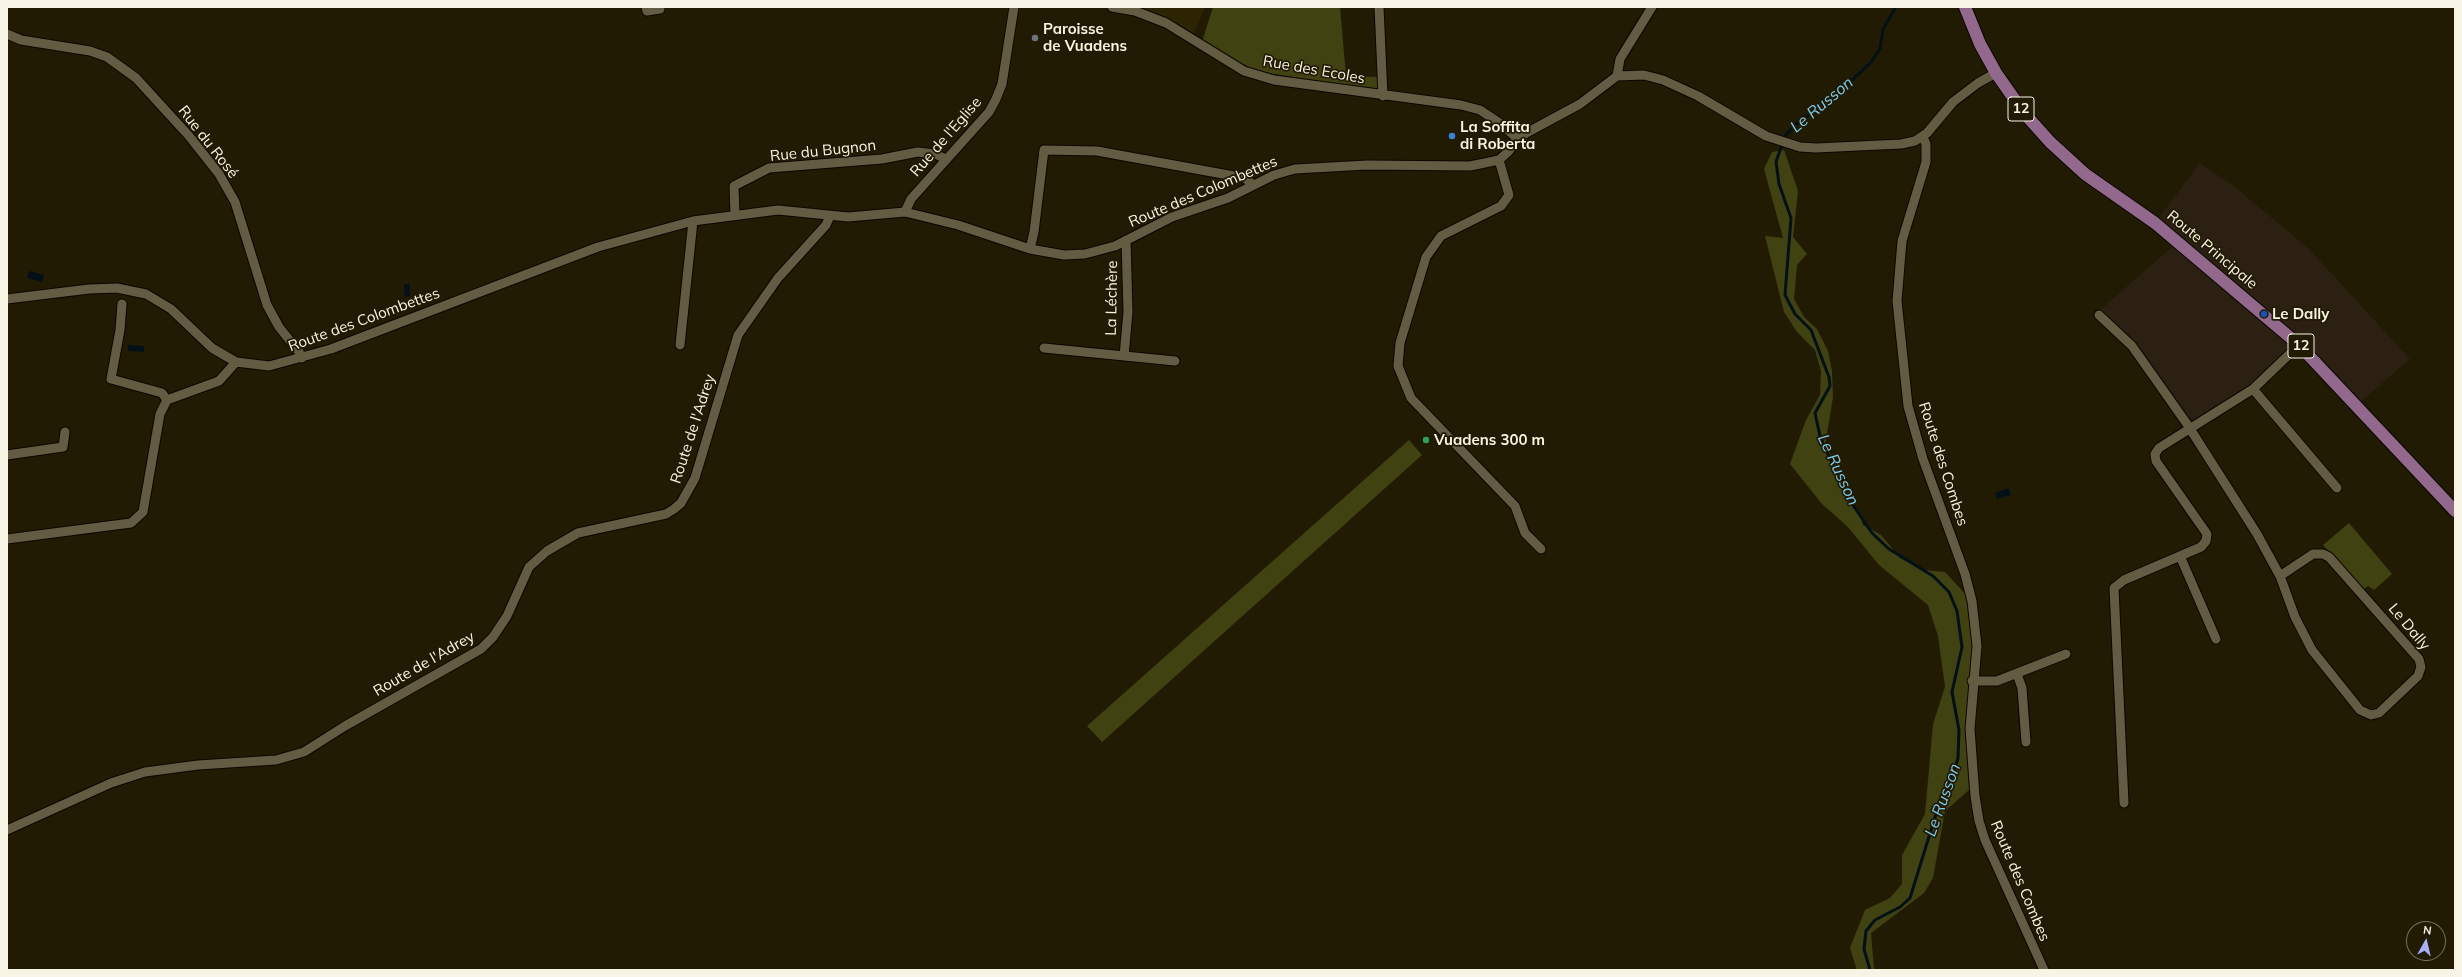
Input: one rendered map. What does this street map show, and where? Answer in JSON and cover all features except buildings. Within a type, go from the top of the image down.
[{"type":"main road","name":"Route Principale","points":[[1965,7],[1980,44],[1996,74],[2024,113],[2050,142],[2085,174],[2167,232],[2299,345],[2455,511]]},
{"type":"street","points":[[646,7],[647,10],[660,9]]},
{"type":"street","name":"Rue de l'Eglise","points":[[905,212],[911,199],[989,112],[1000,91],[1014,7]]},
{"type":"street","name":"Rue des Ecoles","points":[[1112,7],[1135,11],[1166,22],[1244,71],[1274,80],[1383,96],[1461,105],[1480,110],[1501,124],[1517,138]]},
{"type":"street","points":[[1379,7],[1383,96]]},
{"type":"street","points":[[1617,76],[1620,59],[1652,7]]},
{"type":"street","name":"Rue du Rosé","points":[[7,34],[21,40],[40,44],[90,51],[112,60],[136,78],[189,136],[219,174],[235,202],[268,305],[279,327],[302,358]]},
{"type":"street","points":[[1542,549],[1525,533],[1515,506],[1411,398],[1398,366],[1400,343],[1426,256],[1441,236],[1501,206],[1509,195],[1498,160],[1509,151],[1517,138],[1580,104],[1617,76],[1644,75],[1679,86],[1777,140],[1790,145],[1816,148],[1909,143],[1923,137],[1953,102],[1978,83],[1996,74]]},
{"type":"street","name":"Route des Combes","points":[[1923,137],[1926,144],[1926,162],[1906,223],[1900,251],[1897,301],[1900,343],[1908,406],[1923,460],[1969,587],[1976,628],[1977,646],[1972,681],[1970,735],[1975,796],[1979,821],[1985,840],[2044,970]]},
{"type":"street","points":[[1030,249],[1034,232],[1044,150],[1097,151],[1245,178],[1253,185]]},
{"type":"street","name":"Rue du Bugnon","points":[[735,215],[734,186],[769,168],[882,159],[918,152],[935,154],[946,159]]},
{"type":"street","name":"Route des Colombettes","points":[[7,299],[89,289],[117,288],[146,294],[171,309],[212,348],[236,362],[269,366],[331,349],[577,254],[693,221],[778,210],[807,211],[830,216],[848,217],[905,212],[958,225],[1030,249],[1072,255],[1098,252],[1157,224],[1228,198],[1281,173],[1320,166],[1470,166],[1498,160]]},
{"type":"street","name":"Route de l'Adrey","points":[[7,830],[111,782],[144,772],[198,765],[276,760],[304,752],[345,726],[481,649],[493,637],[507,616],[529,567],[547,551],[578,533],[666,514],[674,509],[681,503],[695,478],[738,335],[778,278],[826,225],[830,216]]},
{"type":"street","points":[[680,345],[693,221]]},
{"type":"street","name":"La Léchère","points":[[1124,356],[1128,312],[1126,240]]},
{"type":"street","points":[[122,304],[120,330],[112,379],[162,393],[167,400]]},
{"type":"street","name":"Le Dally","points":[[2099,315],[2132,346],[2190,429],[2257,534],[2280,576],[2295,618],[2312,650],[2362,712],[2371,714],[2379,713],[2418,676],[2421,667],[2419,659],[2330,557],[2323,554],[2313,554],[2280,576]]},
{"type":"street","points":[[2124,803],[2114,592],[2118,584],[2124,580],[2204,545],[2206,530],[2156,461],[2155,454],[2159,448],[2253,388],[2299,345]]},
{"type":"street","name":"La Léchère","points":[[1044,348],[1175,361]]},
{"type":"street","points":[[7,540],[131,523],[143,512],[160,414],[167,400],[179,397],[219,381],[236,362]]},
{"type":"street","points":[[2253,388],[2337,488]]},
{"type":"street","points":[[7,455],[63,447],[66,432]]},
{"type":"street","points":[[2180,556],[2216,639]]},
{"type":"street","points":[[1972,681],[1997,681],[2066,654]]},
{"type":"street","points":[[2017,674],[2022,688],[2026,742]]},
{"type":"shaded area","points":[[1123,7],[1205,7],[1192,38]]},
{"type":"shaded area","points":[[1213,7],[1340,7],[1346,76],[1379,77],[1378,91],[1256,71],[1202,42]]},
{"type":"shaded area","points":[[1784,150],[1798,191],[1793,237],[1807,254],[1797,265],[1794,299],[1804,317],[1817,329],[1828,351],[1832,371],[1833,397],[1825,446],[1837,464],[1844,492],[1859,513],[1863,525],[1881,535],[1900,558],[1924,570],[1945,572],[1968,597],[1975,645],[1969,790],[1945,811],[1933,878],[1924,893],[1871,933],[1874,970],[1857,970],[1850,948],[1865,910],[1890,898],[1902,884],[1902,855],[1925,814],[1933,724],[1945,687],[1938,636],[1928,605],[1879,565],[1848,527],[1822,504],[1790,464],[1806,420],[1820,395],[1821,371],[1815,350],[1797,332],[1784,312],[1765,236],[1783,238],[1764,169],[1772,152]]},
{"type":"shaded area","points":[[2200,163],[2236,188],[2308,248],[2410,359],[2357,405],[2299,345],[2253,389],[2190,429],[2132,346],[2099,315],[2100,310],[2178,242],[2155,223]]},
{"type":"shaded area","points":[[29,271],[44,275],[42,282],[27,278]]},
{"type":"shaded area","points":[[404,284],[410,284],[410,296],[405,297]]},
{"type":"shaded area","points":[[128,345],[144,346],[144,352],[128,351]]},
{"type":"shaded area","points":[[1409,440],[1422,455],[1102,742],[1087,726]]},
{"type":"shaded area","points":[[2009,488],[2011,495],[1997,499],[1995,493]]},
{"type":"shaded area","points":[[2349,523],[2392,574],[2374,590],[2368,586],[2364,589],[2323,545]]},
{"type":"waterway","name":"Le Russon","points":[[1870,970],[1864,949],[1866,931],[1875,920],[1900,907],[1910,898],[1941,798],[1954,772],[1958,758],[1959,730],[1952,692],[1962,647],[1957,611],[1949,592],[1933,576],[1889,549],[1872,533],[1846,495],[1820,436],[1815,413],[1830,386],[1829,377],[1811,330],[1795,314],[1785,295],[1791,218],[1779,184],[1776,162],[1785,136],[1796,124],[1836,96],[1871,62],[1880,49],[1883,29],[1896,7]]},
{"type":"place","name":"Paroisse de Vuadens","points":[[1035,38]]},
{"type":"place","name":"La Soffita di Roberta","points":[[1452,136]]},
{"type":"place","name":"Le Dally","points":[[2264,314]]},
{"type":"place","name":"Vuadens 300 m","points":[[1426,440]]}]
